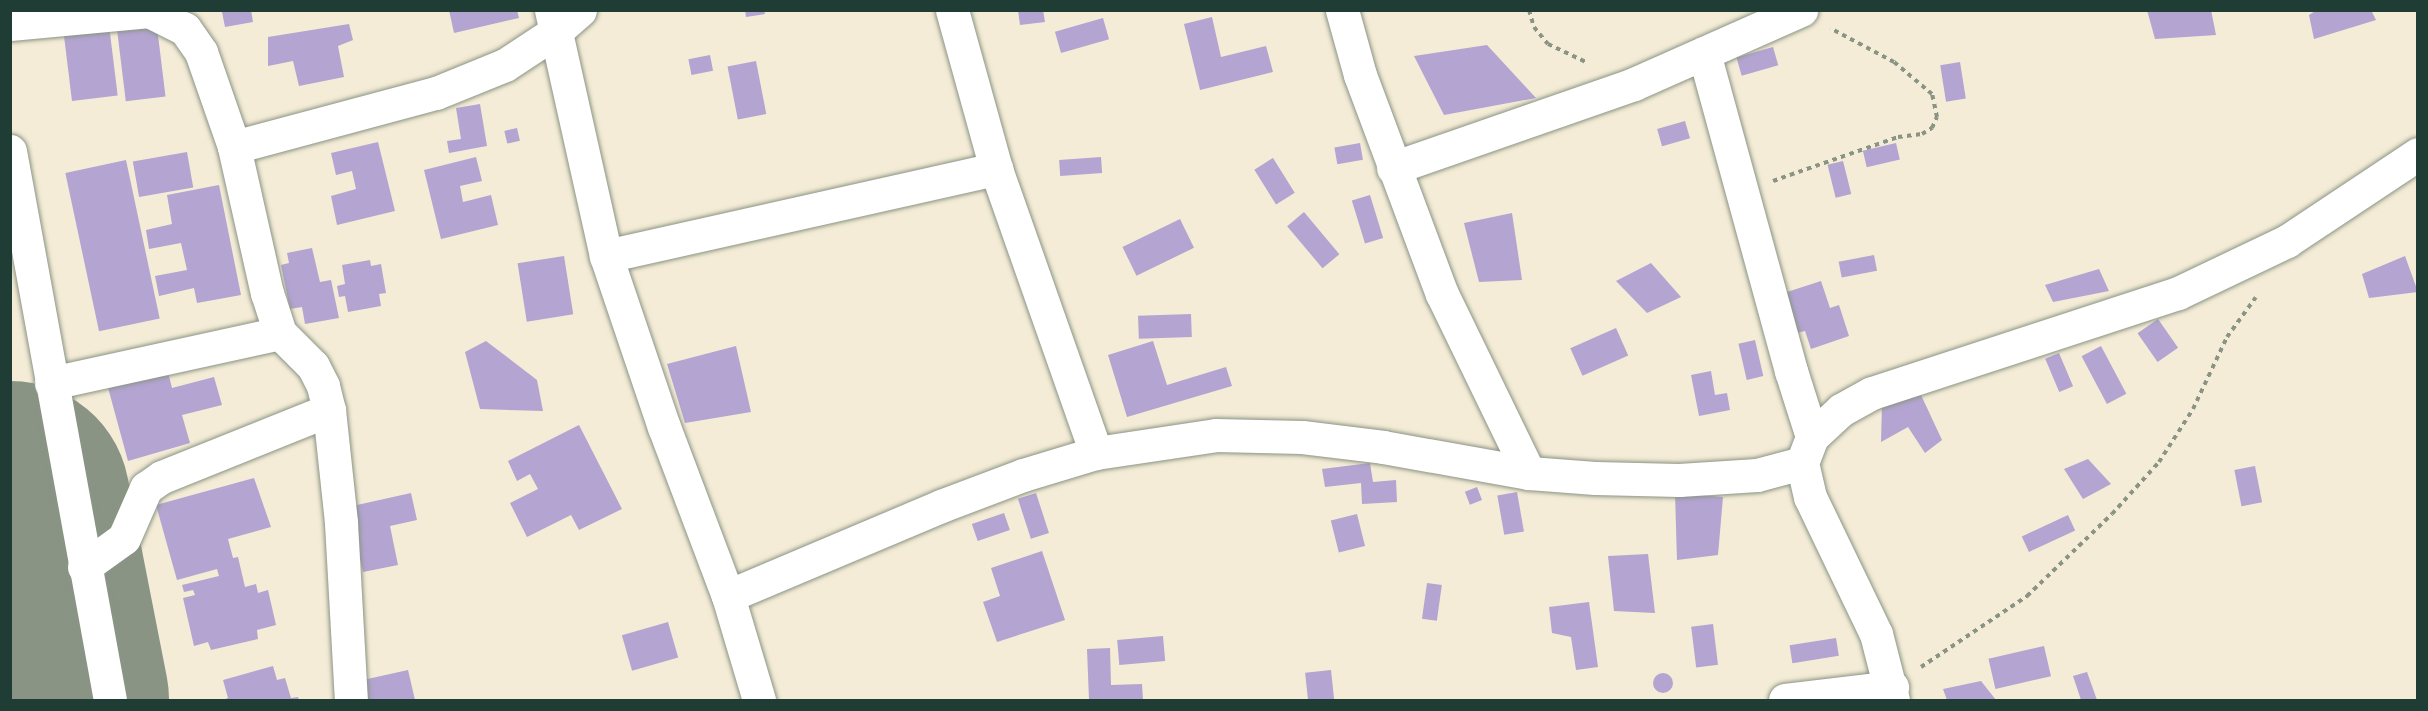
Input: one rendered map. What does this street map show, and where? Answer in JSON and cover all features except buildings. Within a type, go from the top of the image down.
[{"type":"street","points":[[234,147],[436,93],[505,65],[553,21],[580,10]]},
{"type":"street","points":[[952,10],[996,170],[1096,453]]},
{"type":"street","points":[[1342,10],[1359,75],[1442,294],[1528,473]]},
{"type":"street","points":[[10,24],[148,11],[185,29],[201,52],[215,85],[234,147],[267,293],[280,333],[313,366],[323,386],[329,410],[341,523],[351,700]]},
{"type":"street","points":[[1393,168],[1634,84],[1799,12]]},
{"type":"street","points":[[553,21],[606,256],[664,427],[728,596],[759,700]]},
{"type":"street","points":[[1704,53],[1788,360],[1807,450],[1810,497],[1876,634],[1892,694],[1785,700]]},
{"type":"street","points":[[10,151],[110,700]]},
{"type":"street","points":[[728,596],[941,506],[1023,475],[1096,453],[1216,435],[1302,437],[1383,447],[1528,473],[1596,478],[1679,480],[1757,475],[1807,450],[1841,410],[1872,393],[2178,293],[2287,241],[2418,154]]},
{"type":"street","points":[[606,256],[996,170]]},
{"type":"street","points":[[51,383],[280,333]]},
{"type":"street","points":[[84,567],[124,538],[146,488],[162,477],[329,410]]},
{"type":"path","points":[[1529,10],[1534,27],[1548,44],[1634,84]]},
{"type":"path","points":[[1743,190],[1898,137],[1922,134],[1932,128],[1937,117],[1932,94],[1894,62],[1799,12]]},
{"type":"path","points":[[1892,694],[2027,596],[2112,514],[2159,462],[2193,410],[2227,338],[2259,292]]},
{"type":"runway","points":[[10,501],[49,700]]}]
